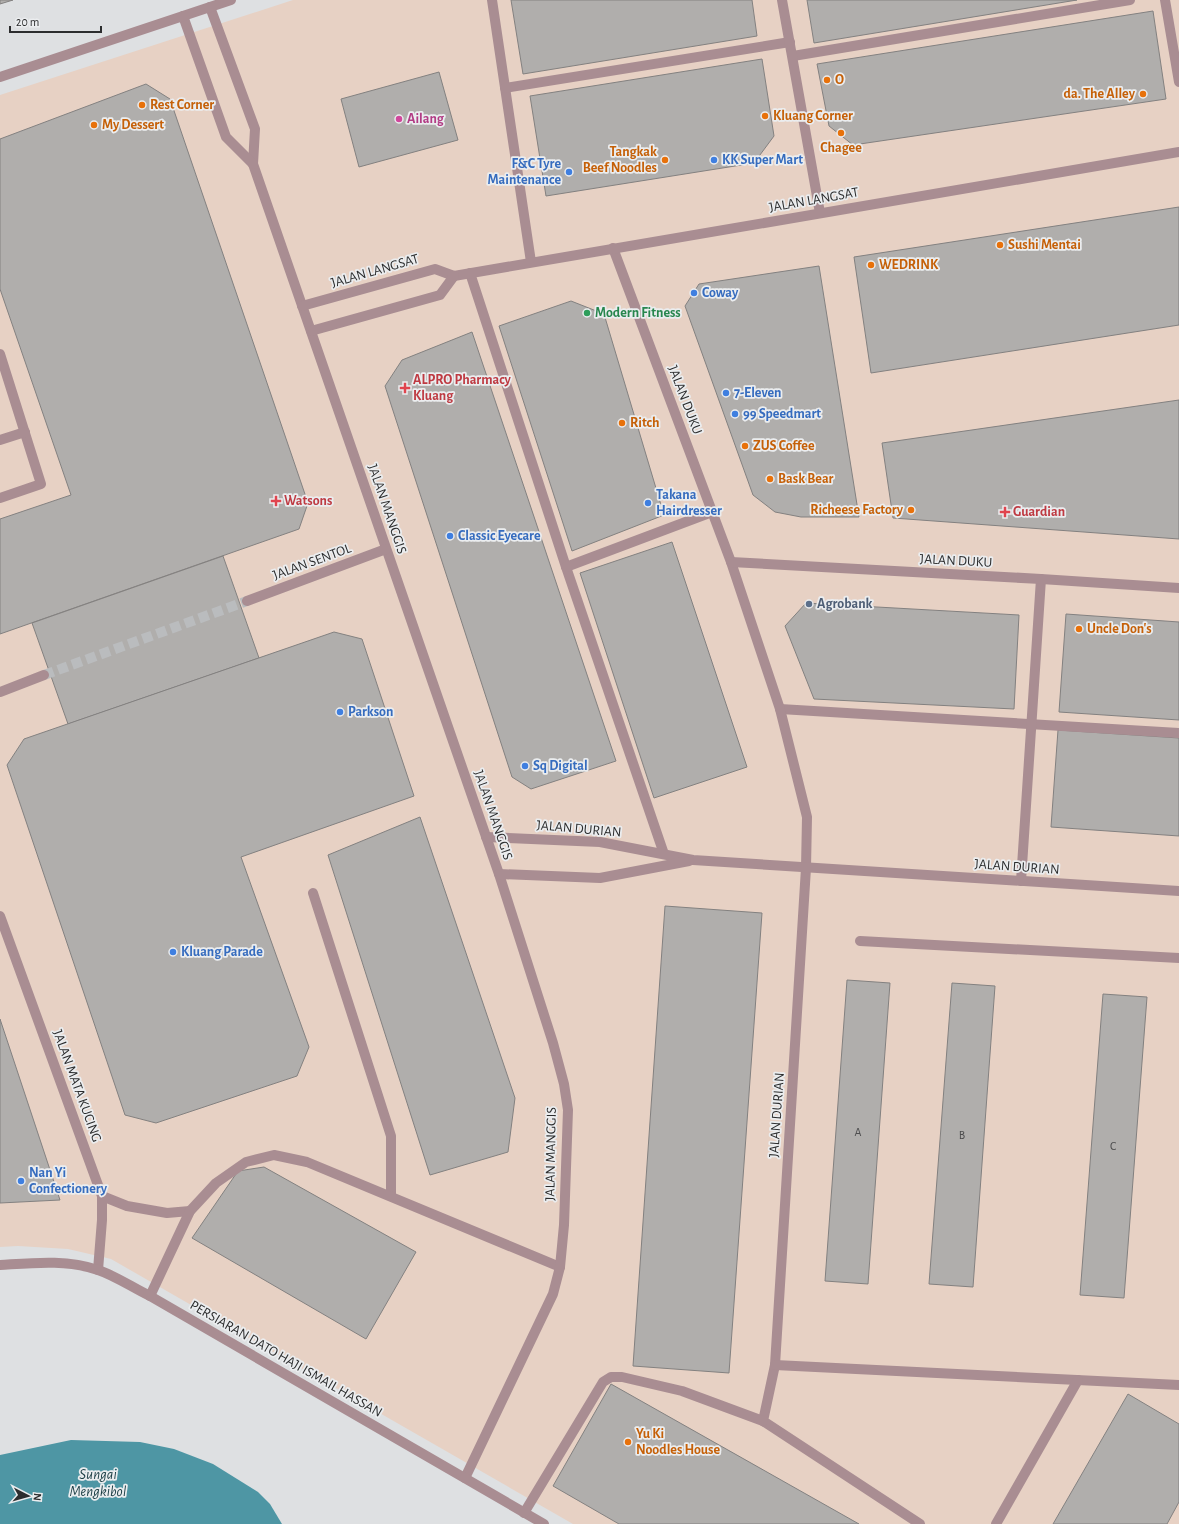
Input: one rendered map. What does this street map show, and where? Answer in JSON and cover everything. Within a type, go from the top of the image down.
[{"type":"street","points":[[0,77],[231,0]]},
{"type":"street","points":[[492,0],[531,262]]},
{"type":"street","points":[[782,0],[820,213]]},
{"type":"street","points":[[792,56],[1130,0]]},
{"type":"street","points":[[1165,0],[1179,82]]},
{"type":"street","points":[[210,7],[255,129],[253,164]]},
{"type":"street","points":[[183,16],[226,137],[253,164]]},
{"type":"street","points":[[505,88],[790,42]]},
{"type":"street","name":"JALAN LANGSAT","points":[[302,306],[435,269],[454,276],[470,274],[531,262],[1179,152]]},
{"type":"street","name":"JALAN MANGGIS","points":[[253,164],[486,837],[553,1043],[564,1084],[568,1110],[564,1225],[560,1267],[553,1294],[465,1478]]},
{"type":"street","name":"JALAN DUKU","points":[[613,248],[731,562],[780,709],[807,817],[806,868]]},
{"type":"street","points":[[470,274],[566,568],[664,854]]},
{"type":"street","points":[[311,331],[440,295],[454,276]]},
{"type":"street","points":[[0,354],[41,484],[0,498]]},
{"type":"street","points":[[0,440],[25,432]]},
{"type":"street","points":[[566,568],[712,512]]},
{"type":"street","name":"JALAN SENTOL","points":[[247,600],[386,549]]},
{"type":"street","name":"JALAN DUKU","points":[[731,562],[1179,588]]},
{"type":"street","points":[[1021,881],[1040,579]]},
{"type":"street","points":[[0,692],[44,675]]},
{"type":"street","points":[[780,709],[1179,733]]},
{"type":"street","name":"JALAN DURIAN","points":[[486,837],[600,842],[693,860],[1179,891]]},
{"type":"street","name":"JALAN DURIAN","points":[[498,874],[600,878],[693,860]]},
{"type":"street","name":"JALAN DURIAN","points":[[763,1421],[775,1365],[806,868]]},
{"type":"street","points":[[313,893],[391,1136],[391,1196]]},
{"type":"street","name":"JALAN MATA KUCING","points":[[0,916],[102,1196],[102,1220],[98,1270]]},
{"type":"street","points":[[860,941],[1179,958]]},
{"type":"street","points":[[150,1296],[190,1211],[216,1183],[226,1175],[246,1162],[274,1156],[307,1162],[560,1267]]},
{"type":"street","points":[[102,1196],[127,1206],[167,1213],[190,1211]]},
{"type":"street","name":"PERSIARAN DATO HAJI ISMAIL HASSAN","points":[[0,1265],[48,1262],[77,1265],[98,1270],[150,1296],[544,1524]]},
{"type":"street","points":[[775,1365],[1179,1385]]},
{"type":"street","points":[[524,1512],[603,1382],[611,1377],[622,1377],[682,1391],[763,1421],[920,1524]]},
{"type":"street","points":[[996,1524],[1078,1380]]},
{"type":"shaded area","points":[[293,0],[1179,0],[1179,1524],[573,1524],[111,1259],[68,1249],[18,1246],[0,1247],[0,95]]},
{"type":"water","name":"Sungai Mengkibol","points":[[71,1440],[140,1442],[174,1449],[213,1464],[258,1492],[270,1504],[282,1524],[0,1524],[0,1455]]},
{"type":"building","points":[[0,0],[13,0],[0,4]]},
{"type":"building","points":[[511,0],[752,0],[757,36],[523,74]]},
{"type":"building","points":[[807,0],[1077,0],[814,43]]},
{"type":"building","points":[[1153,11],[1166,99],[853,145],[829,126],[817,64]]},
{"type":"building","points":[[762,59],[774,136],[754,163],[546,196],[530,96]]},
{"type":"building","name":"Ailang","points":[[439,72],[458,140],[359,167],[341,99]]},
{"type":"building","points":[[146,84],[170,99],[308,503],[299,529],[0,634],[0,519],[71,495],[0,289],[0,139]]},
{"type":"building","points":[[1179,207],[1179,325],[871,373],[854,257]]},
{"type":"building","points":[[819,266],[859,517],[801,517],[775,512],[753,495],[685,306],[699,284]]},
{"type":"building","points":[[571,301],[604,314],[664,515],[572,551],[499,326]]},
{"type":"building","points":[[472,332],[616,761],[531,789],[512,777],[385,386],[402,360]]},
{"type":"building","points":[[1179,400],[1179,539],[893,518],[882,443]]},
{"type":"building","points":[[672,542],[747,767],[654,798],[580,573]]},
{"type":"building","points":[[223,556],[259,658],[68,724],[32,623]]},
{"type":"building","points":[[806,603],[1019,615],[1014,709],[814,699],[785,626]]},
{"type":"building","points":[[1066,614],[1179,622],[1179,720],[1059,712]]},
{"type":"building","name":"Kluang Parade","points":[[334,632],[362,639],[414,796],[241,857],[309,1047],[297,1076],[156,1123],[125,1115],[7,765],[24,739]]},
{"type":"building","points":[[1058,730],[1179,738],[1179,836],[1051,827]]},
{"type":"building","points":[[420,817],[515,1098],[508,1152],[430,1175],[328,855]]},
{"type":"building","points":[[665,906],[762,913],[729,1373],[633,1366]]},
{"type":"building","points":[[847,980],[890,983],[868,1284],[825,1281]]},
{"type":"building","points":[[952,983],[995,986],[973,1287],[929,1284]]},
{"type":"building","points":[[1103,994],[1147,997],[1124,1298],[1080,1295]]},
{"type":"building","points":[[0,1019],[60,1200],[0,1203]]},
{"type":"building","points":[[264,1167],[416,1252],[366,1339],[192,1238],[238,1171]]},
{"type":"building","points":[[611,1384],[859,1524],[619,1524],[553,1486]]},
{"type":"building","points":[[1128,1394],[1179,1424],[1179,1502],[1167,1524],[1053,1524]]},
{"type":"tunnel","points":[[44,675],[247,601]]},
{"type":"place","name":"O","points":[[827,80]]},
{"type":"place","name":"da. The Alley","points":[[1143,94]]},
{"type":"place","name":"Rest Corner","points":[[142,105]]},
{"type":"place","name":"Kluang Corner","points":[[765,116]]},
{"type":"place","name":"Ailang","points":[[399,119]]},
{"type":"place","name":"My Dessert","points":[[94,125]]},
{"type":"place","name":"Chagee","points":[[841,133]]},
{"type":"place","name":"Tangkak Beef Noodles","points":[[665,160]]},
{"type":"place","name":"KK Super Mart","points":[[714,160]]},
{"type":"place","name":"F&C Tyre Maintenance","points":[[569,172]]},
{"type":"place","name":"Sushi Mentai","points":[[1000,245]]},
{"type":"place","name":"WEDRINK","points":[[871,265]]},
{"type":"place","name":"Coway","points":[[694,293]]},
{"type":"place","name":"Modern Fitness","points":[[587,313]]},
{"type":"place","name":"ALPRO Pharmacy Kluang","points":[[405,388]]},
{"type":"place","name":"7-Eleven","points":[[726,393]]},
{"type":"place","name":"99 Speedmart","points":[[735,414]]},
{"type":"place","name":"Ritch","points":[[622,423]]},
{"type":"place","name":"ZUS Coffee","points":[[745,446]]},
{"type":"place","name":"Bask Bear","points":[[770,479]]},
{"type":"place","name":"Watsons","points":[[276,501]]},
{"type":"place","name":"Takana Hairdresser","points":[[648,503]]},
{"type":"place","name":"Richeese Factory","points":[[911,510]]},
{"type":"place","name":"Guardian","points":[[1005,512]]},
{"type":"place","name":"Classic Eyecare","points":[[450,536]]},
{"type":"place","name":"Agrobank","points":[[809,604]]},
{"type":"place","name":"Uncle Don's","points":[[1079,629]]},
{"type":"place","name":"Parkson","points":[[340,712]]},
{"type":"place","name":"Sq Digital","points":[[525,766]]},
{"type":"place","name":"Kluang Parade","points":[[173,952]]},
{"type":"place","name":"Nan Yi Confectionery","points":[[21,1181]]},
{"type":"place","name":"Yu Ki Noodles House","points":[[628,1442]]}]
